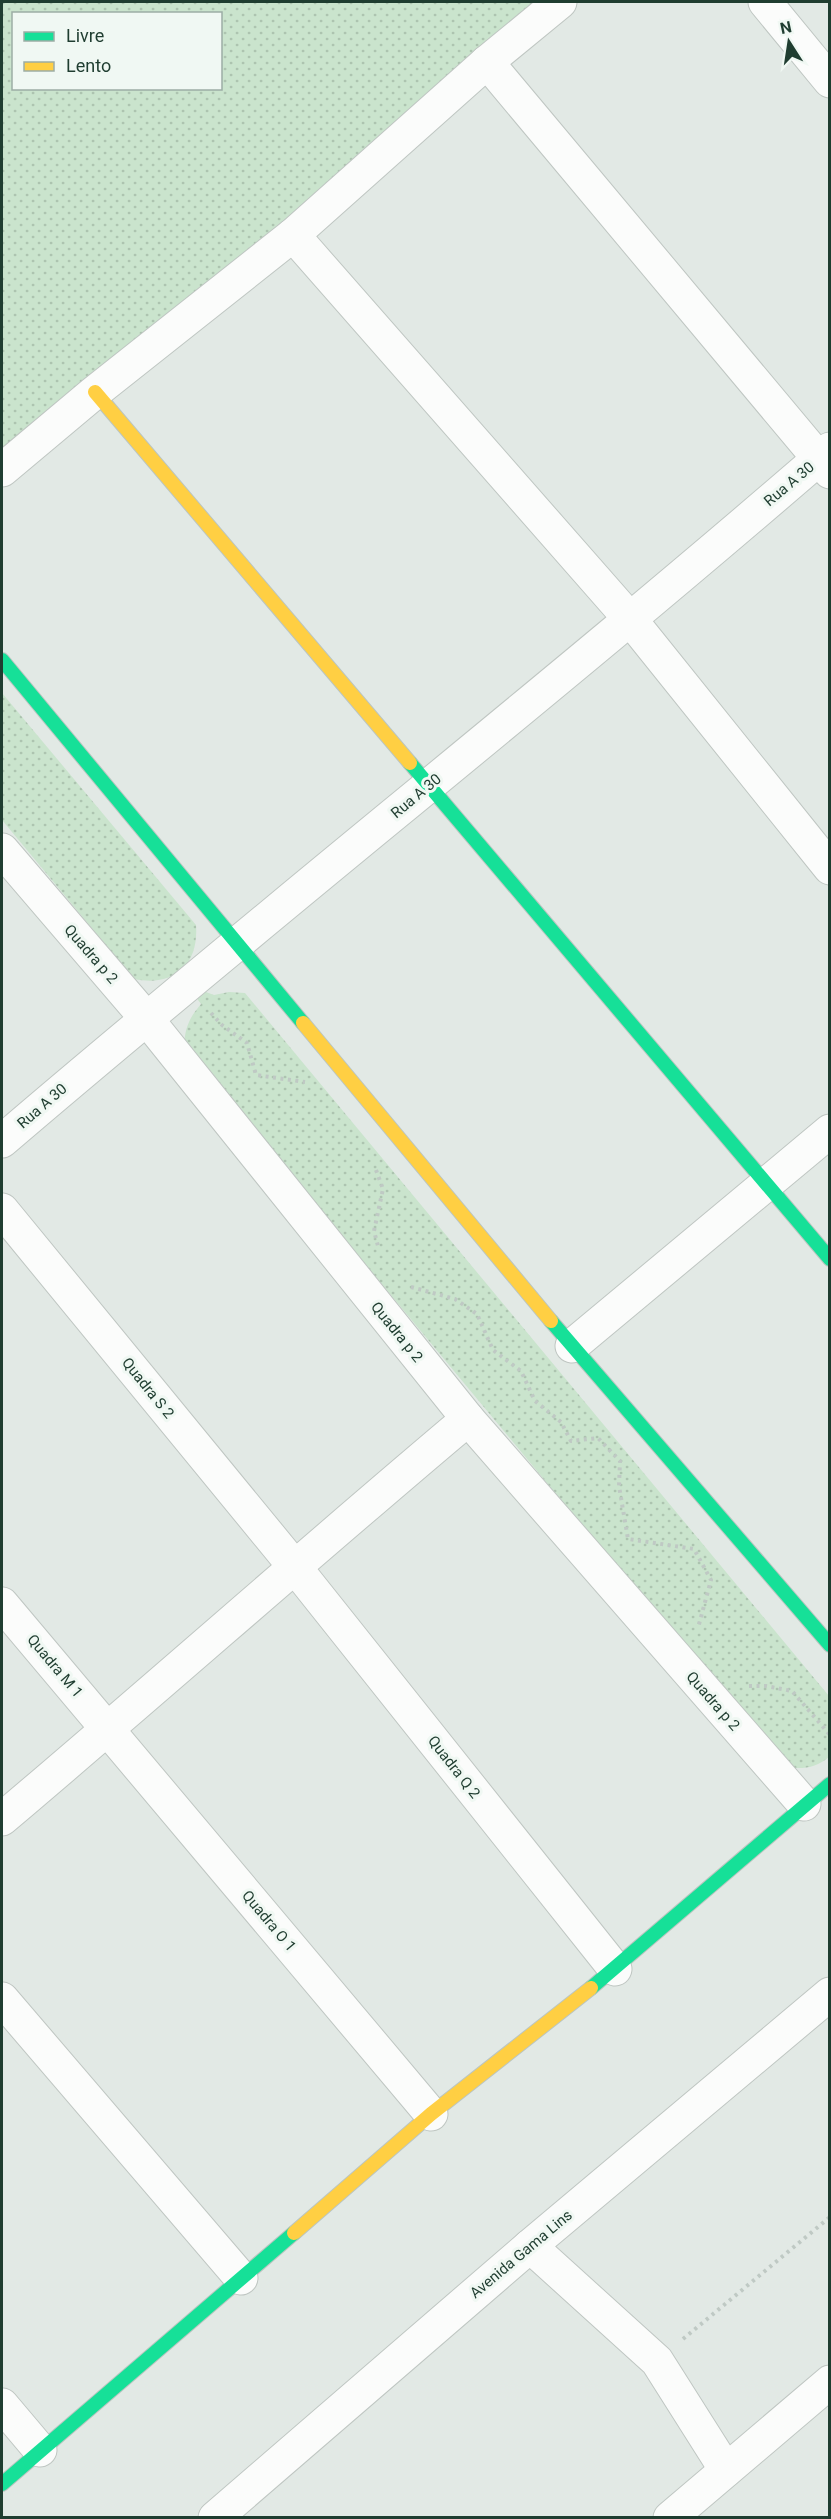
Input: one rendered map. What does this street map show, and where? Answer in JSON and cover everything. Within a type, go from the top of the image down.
[{"type":"street","points":[[2,470],[95,392],[293,235],[487,62],[560,2]]},
{"type":"street","points":[[765,2],[830,81]]},
{"type":"street","points":[[487,62],[826,460]]},
{"type":"street","points":[[293,235],[630,619],[830,868]]},
{"type":"street","points":[[95,392],[830,1259]]},
{"type":"street","name":"Rua A 30","points":[[2,1141],[146,1018],[826,460]]},
{"type":"street","points":[[2,660],[572,1346],[830,1646]]},
{"type":"street","name":"Quadra p 2","points":[[2,850],[146,1018],[468,1419],[804,1804]]},
{"type":"street","points":[[572,1346],[830,1131]]},
{"type":"street","name":"Quadra S 2","points":[[2,1210],[294,1566]]},
{"type":"street","points":[[2,1819],[468,1419]]},
{"type":"street","name":"Quadra Q 2","points":[[294,1566],[615,1970]]},
{"type":"street","name":"Quadra M 1","points":[[2,1604],[108,1729]]},
{"type":"street","name":"Quadra O 1","points":[[108,1729],[431,2114]]},
{"type":"street","points":[[2,2484],[431,2114],[615,1970],[804,1804],[830,1784]]},
{"type":"street","name":"Avenida Gama Lins","points":[[215,2517],[530,2246],[830,1994]]},
{"type":"street","points":[[2,1999],[241,2278]]},
{"type":"street","points":[[530,2246],[657,2361],[726,2470]]},
{"type":"street","points":[[670,2517],[830,2382]]},
{"type":"street","points":[[2,2405],[40,2450]]},
{"type":"path","points":[[187,985],[222,1025],[247,1043],[256,1075],[311,1083]]},
{"type":"path","points":[[373,1159],[383,1189],[374,1230],[379,1250]]},
{"type":"path","points":[[408,1285],[416,1290],[455,1299],[477,1314],[493,1350],[521,1371],[535,1401],[561,1422],[571,1441],[598,1438],[620,1461],[619,1486],[628,1539],[694,1549],[711,1580],[698,1629],[699,1638]]},
{"type":"path","points":[[738,1686],[766,1686],[792,1691],[830,1735]]},
{"type":"path","points":[[657,2361],[830,2217]]},
{"type":"green space","points":[[2,2],[563,2],[2,470]]},
{"type":"green space","points":[[2,693],[196,925],[193,952],[181,970],[172,976],[161,980],[134,979],[2,820]]},
{"type":"green space","points":[[187,985],[214,995],[229,992],[245,993],[829,1696],[829,1757],[807,1768],[782,1766],[184,1046],[188,1024],[201,1004]]},
{"type":"traffic: fast","points":[[2,660],[303,1023]]},
{"type":"traffic: fast","points":[[410,763],[830,1259]]},
{"type":"traffic: fast","points":[[551,1321],[830,1645]]},
{"type":"traffic: fast","points":[[591,1988],[830,1784]]},
{"type":"traffic: fast","points":[[2,2484],[294,2233]]},
{"type":"traffic: slow","points":[[95,392],[410,763]]},
{"type":"traffic: slow","points":[[303,1023],[551,1321]]},
{"type":"traffic: slow","points":[[294,2233],[431,2114],[591,1988]]}]
